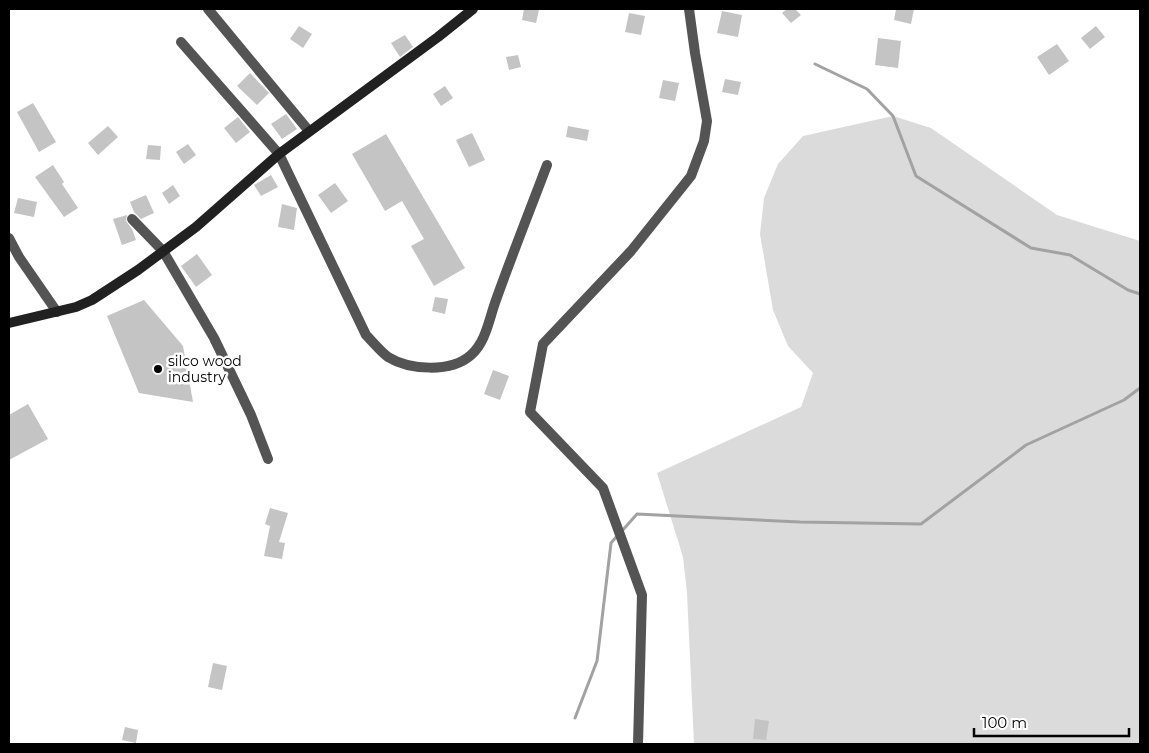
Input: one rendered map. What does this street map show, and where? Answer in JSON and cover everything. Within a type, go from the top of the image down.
[{"type":"main road","points":[[9,323],[57,312],[92,300],[138,270],[196,227],[279,154],[473,9]]},
{"type":"street","points":[[208,9],[309,131]]},
{"type":"street","points":[[638,744],[642,595],[603,488],[530,412],[543,344],[631,251],[691,176],[704,141],[707,121],[689,9]]},
{"type":"street","points":[[181,42],[279,154],[366,336],[388,357],[417,367],[442,368],[457,363],[471,356],[482,341],[547,165]]},
{"type":"street","points":[[132,219],[163,251],[214,338],[251,415],[268,459]]},
{"type":"street","points":[[9,238],[19,257],[57,312]]},
{"type":"shaded area","points":[[893,116],[931,128],[1057,215],[1140,241],[1140,744],[694,744],[687,593],[683,557],[657,473],[801,407],[813,373],[788,346],[773,310],[760,234],[764,198],[778,164],[803,136]]},
{"type":"building","points":[[524,9],[539,10],[536,23],[522,20]]},
{"type":"building","points":[[787,9],[795,9],[801,15],[791,23],[782,13]]},
{"type":"building","points":[[896,9],[914,9],[911,24],[894,20]]},
{"type":"building","points":[[722,11],[742,15],[738,37],[717,33]]},
{"type":"building","points":[[629,13],[645,16],[641,35],[625,32]]},
{"type":"building","points":[[299,26],[312,34],[303,48],[290,39]]},
{"type":"building","points":[[1096,26],[1105,37],[1090,49],[1081,38]]},
{"type":"building","points":[[405,35],[413,47],[400,57],[391,43]]},
{"type":"building","points":[[878,38],[901,41],[898,68],[875,65]]},
{"type":"building","points":[[1057,44],[1069,61],[1049,75],[1037,57]]},
{"type":"building","points":[[518,55],[521,67],[509,70],[506,57]]},
{"type":"building","points":[[250,73],[269,93],[257,105],[237,86]]},
{"type":"building","points":[[725,79],[741,82],[738,95],[722,92]]},
{"type":"building","points":[[663,80],[679,83],[675,101],[659,98]]},
{"type":"building","points":[[445,86],[453,98],[441,106],[433,94]]},
{"type":"building","points":[[33,103],[56,142],[39,152],[17,112]]},
{"type":"building","points":[[286,114],[297,129],[282,139],[271,124]]},
{"type":"building","points":[[238,117],[250,132],[236,143],[224,128]]},
{"type":"building","points":[[108,126],[118,137],[98,155],[88,143]]},
{"type":"building","points":[[568,126],[589,130],[587,141],[566,137]]},
{"type":"building","points":[[472,133],[485,160],[469,167],[456,140]]},
{"type":"building","points":[[386,134],[465,268],[434,286],[411,246],[424,239],[402,201],[385,211],[352,154]]},
{"type":"building","points":[[188,144],[196,155],[184,164],[176,152]]},
{"type":"building","points":[[148,145],[161,146],[160,160],[146,159]]},
{"type":"building","points":[[53,165],[64,182],[62,184],[78,208],[64,217],[35,177]]},
{"type":"building","points":[[271,175],[278,187],[261,196],[254,185]]},
{"type":"building","points":[[335,183],[348,201],[331,213],[318,195]]},
{"type":"building","points":[[173,185],[180,196],[169,204],[162,193]]},
{"type":"building","points":[[146,195],[154,213],[141,219],[134,212],[130,202]]},
{"type":"building","points":[[18,198],[37,202],[34,217],[14,213]]},
{"type":"building","points":[[282,204],[297,208],[294,230],[278,227]]},
{"type":"building","points":[[127,215],[126,221],[132,229],[136,240],[122,245],[113,219]]},
{"type":"building","points":[[197,254],[212,275],[196,287],[181,266]]},
{"type":"building","points":[[435,297],[448,299],[445,314],[432,311]]},
{"type":"building","name":"silco wood industry","points":[[144,300],[183,346],[193,402],[139,393],[107,316]]},
{"type":"building","points":[[493,370],[509,376],[500,400],[484,394]]},
{"type":"building","points":[[28,404],[48,439],[9,460],[9,415]]},
{"type":"building","points":[[270,508],[288,513],[279,542],[285,543],[282,559],[264,556],[270,526],[265,524]]},
{"type":"building","points":[[213,663],[227,666],[222,690],[208,687]]},
{"type":"building","points":[[755,719],[769,721],[766,740],[753,739]]},
{"type":"building","points":[[125,727],[138,730],[136,743],[122,740]]},
{"type":"waterway","points":[[815,64],[867,89],[893,116],[916,176],[1031,248],[1070,255],[1128,290],[1140,294]]},
{"type":"waterway","points":[[622,531],[637,514],[800,522],[921,524],[1026,445],[1124,400],[1140,388]]},
{"type":"waterway","points":[[575,718],[597,661],[611,543],[617,536]]},
{"type":"place","name":"silco wood industry","points":[[158,369]]}]
